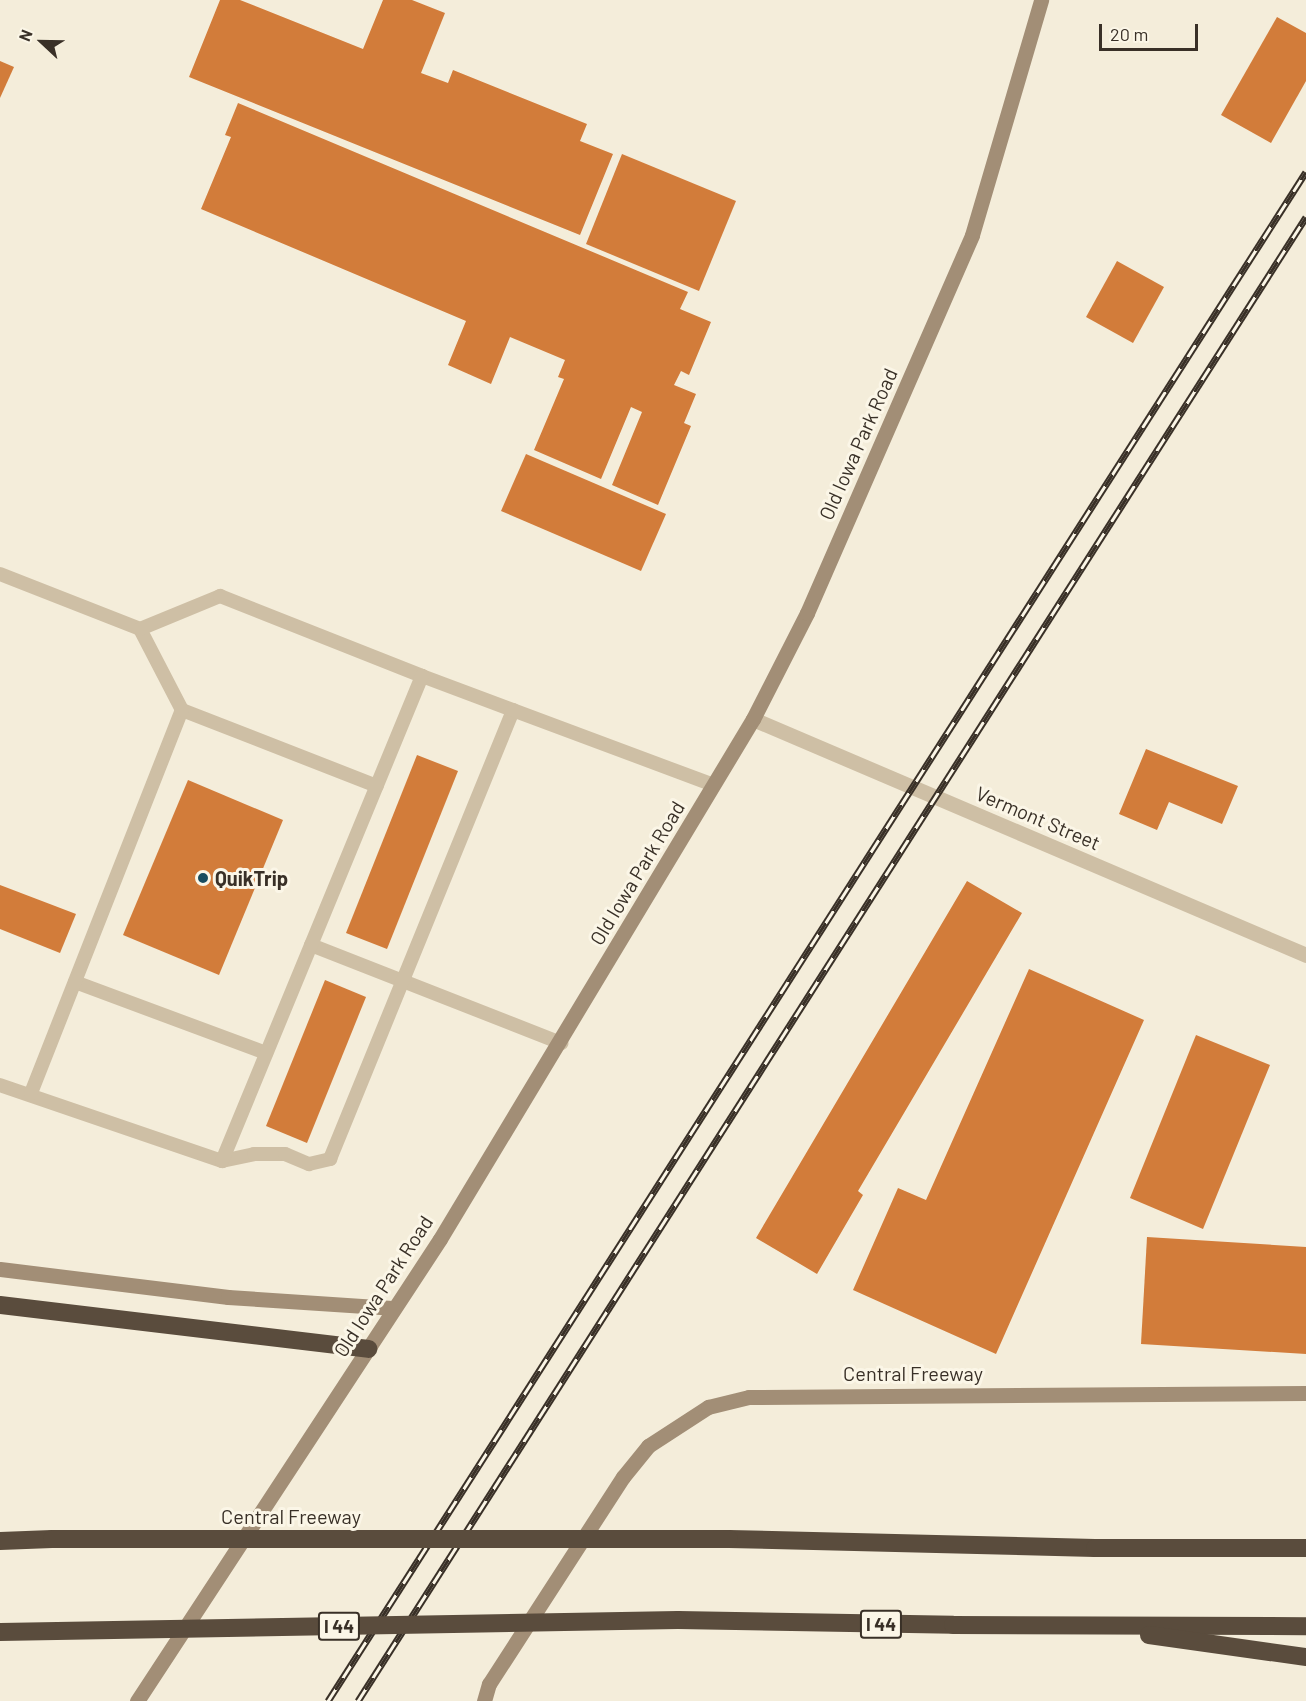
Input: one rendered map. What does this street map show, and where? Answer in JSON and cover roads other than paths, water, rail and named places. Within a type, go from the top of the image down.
[{"type":"highway","points":[[0,1305],[368,1349]]},
{"type":"highway","name":"Central Freeway","points":[[0,1541],[52,1539],[729,1539],[1095,1548],[1306,1548]]},
{"type":"highway","name":"I 44","points":[[0,1632],[678,1620],[1085,1626],[1306,1626]]},
{"type":"highway","points":[[1085,1626],[1306,1657]]},
{"type":"main road","name":"Old Iowa Park Road","points":[[137,1701],[368,1349],[392,1308],[440,1239],[561,1043],[753,719],[811,602],[972,235],[1041,0]]},
{"type":"main road","points":[[0,1269],[228,1297],[392,1308]]},
{"type":"main road","name":"Central Freeway","points":[[484,1701],[489,1684],[623,1477],[648,1446],[708,1407],[749,1397],[1306,1393]]},
{"type":"street","name":"Vermont Street","points":[[753,719],[1306,954]]},
{"type":"lane","points":[[0,574],[140,629],[182,710],[377,786]]},
{"type":"lane","points":[[140,629],[220,596],[422,676],[713,785]]},
{"type":"lane","points":[[222,1161],[422,676]]},
{"type":"lane","points":[[31,1093],[182,710]]},
{"type":"lane","points":[[0,1085],[31,1093],[222,1161],[254,1154],[285,1154],[309,1164],[330,1159],[513,710]]},
{"type":"lane","points":[[311,945],[561,1043]]},
{"type":"lane","points":[[75,982],[266,1053]]},
{"type":"railway","points":[[328,1701],[1306,172]]},
{"type":"railway","points":[[358,1701],[1306,217]]},
{"type":"place","name":"QuikTrip","points":[[203,878]]}]
